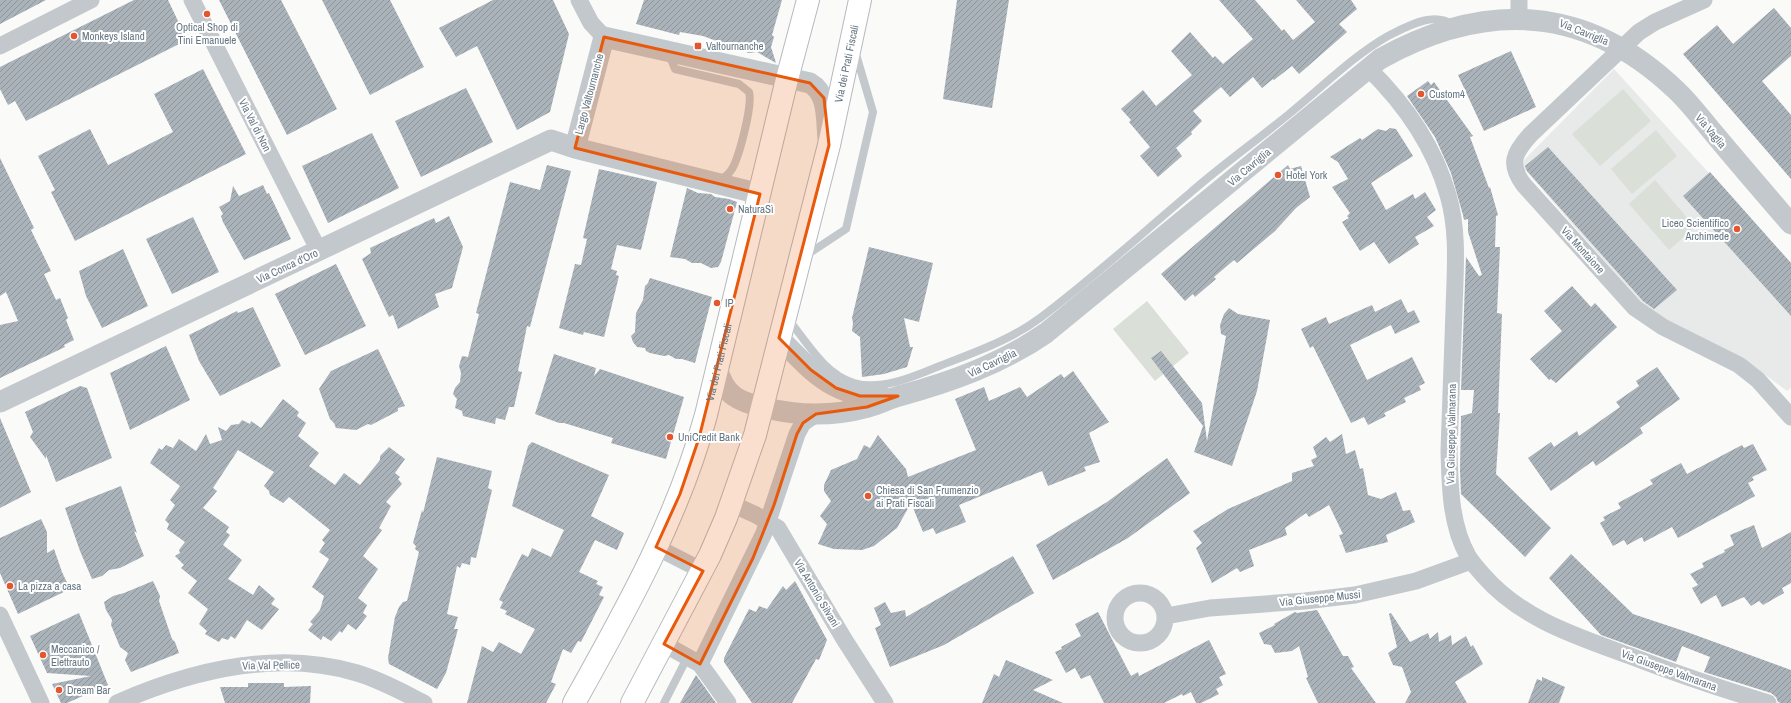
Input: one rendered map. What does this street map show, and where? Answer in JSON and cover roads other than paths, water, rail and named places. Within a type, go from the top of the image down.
[{"type":"main road","name":"Via dei Prati Fiscali","points":[[574,703],[622,617],[656,548],[692,463],[808,0]]},
{"type":"main road","name":"Via dei Prati Fiscali","points":[[779,338],[829,145],[860,0]]},
{"type":"main road","points":[[632,703],[703,571],[718,538],[755,435],[779,338]]},
{"type":"street","points":[[0,46],[60,7],[91,0]]},
{"type":"street","name":"Via Val di Non","points":[[192,0],[319,251]]},
{"type":"street","points":[[579,0],[591,23],[604,37],[810,83],[822,95],[825,102],[829,145]]},
{"type":"street","name":"Via Montaione","points":[[1704,0],[1645,28],[1621,48],[1530,135],[1514,158],[1515,171],[1524,185],[1630,304],[1659,325],[1727,358],[1745,369],[1758,380],[1791,417]]},
{"type":"street","name":"Via Cavriglia","points":[[717,367],[721,381],[728,392],[739,400],[762,408],[781,412],[816,414],[835,413],[867,407],[898,396],[948,382],[980,369],[1023,348],[1046,334],[1368,68],[1398,48],[1430,35],[1455,27],[1494,18],[1519,8],[1547,20],[1567,24],[1594,34],[1621,48]]},
{"type":"street","name":"Largo Valtournanche","points":[[604,37],[575,148],[760,194]]},
{"type":"street","name":"Via Vaglia","points":[[1621,48],[1649,67],[1678,92],[1791,224]]},
{"type":"street","name":"Via Giuseppe Valmarana","points":[[1368,68],[1392,92],[1412,119],[1439,170],[1451,206],[1455,238],[1455,278],[1449,450],[1450,478],[1452,505],[1458,533],[1471,561],[1503,596],[1523,610],[1564,632],[1691,679],[1768,703]]},
{"type":"street","name":"Via Conca d'Oro","points":[[0,402],[552,140],[575,148]]},
{"type":"street","name":"Via Cavriglia","points":[[779,338],[811,370],[836,388],[860,396],[898,396]]},
{"type":"street","points":[[694,660],[753,558],[769,522],[797,434],[803,424],[816,414]]},
{"type":"street","name":"Via Antonio Silvani","points":[[730,503],[778,528],[844,639],[885,703]]},
{"type":"street","points":[[656,548],[703,571]]},
{"type":"street","name":"Via Giuseppe Mussi","points":[[1166,616],[1210,608],[1305,601],[1355,595],[1416,581],[1471,561]]},
{"type":"street","points":[[0,615],[41,703]]},
{"type":"street","points":[[664,644],[694,660],[728,703]]},
{"type":"street","name":"Via Val Pellice","points":[[117,703],[171,681],[202,672],[242,665],[280,663],[347,670],[381,682],[424,703]]},
{"type":"lane","points":[[784,314],[830,370],[843,379],[862,385],[880,384],[914,376],[1006,340],[1039,319],[1066,298],[1191,191],[1290,114],[1370,47],[1391,35],[1424,20],[1431,19],[1446,21],[1455,27]]},
{"type":"lane","points":[[798,261],[846,229],[874,112],[851,38]]},
{"type":"lane","points":[[668,52],[675,69],[739,84],[749,92],[750,107],[732,169],[723,178],[712,182]]},
{"type":"lane","points":[[664,703],[694,660]]},
{"type":"place","name":"Optical Shop di Tini Emanuele","points":[[207,14]]},
{"type":"place","name":"Monkeys Island","points":[[74,36]]},
{"type":"place","name":"Valtournanche","points":[[698,46]]},
{"type":"place","name":"Custom4","points":[[1421,94]]},
{"type":"place","name":"Hotel York","points":[[1278,175]]},
{"type":"place","name":"NaturaSì","points":[[730,209]]},
{"type":"place","name":"Liceo Scientifico Archimede","points":[[1737,229]]},
{"type":"place","name":"IP","points":[[717,303]]},
{"type":"place","name":"UniCredit Bank","points":[[670,437]]},
{"type":"place","name":"Chiesa di San Frumenzio ai Prati Fiscali","points":[[868,496]]},
{"type":"place","name":"La pizza a casa","points":[[10,586]]},
{"type":"place","name":"Meccanico / Elettrauto","points":[[43,655]]},
{"type":"place","name":"Dream Bar","points":[[59,690]]}]
